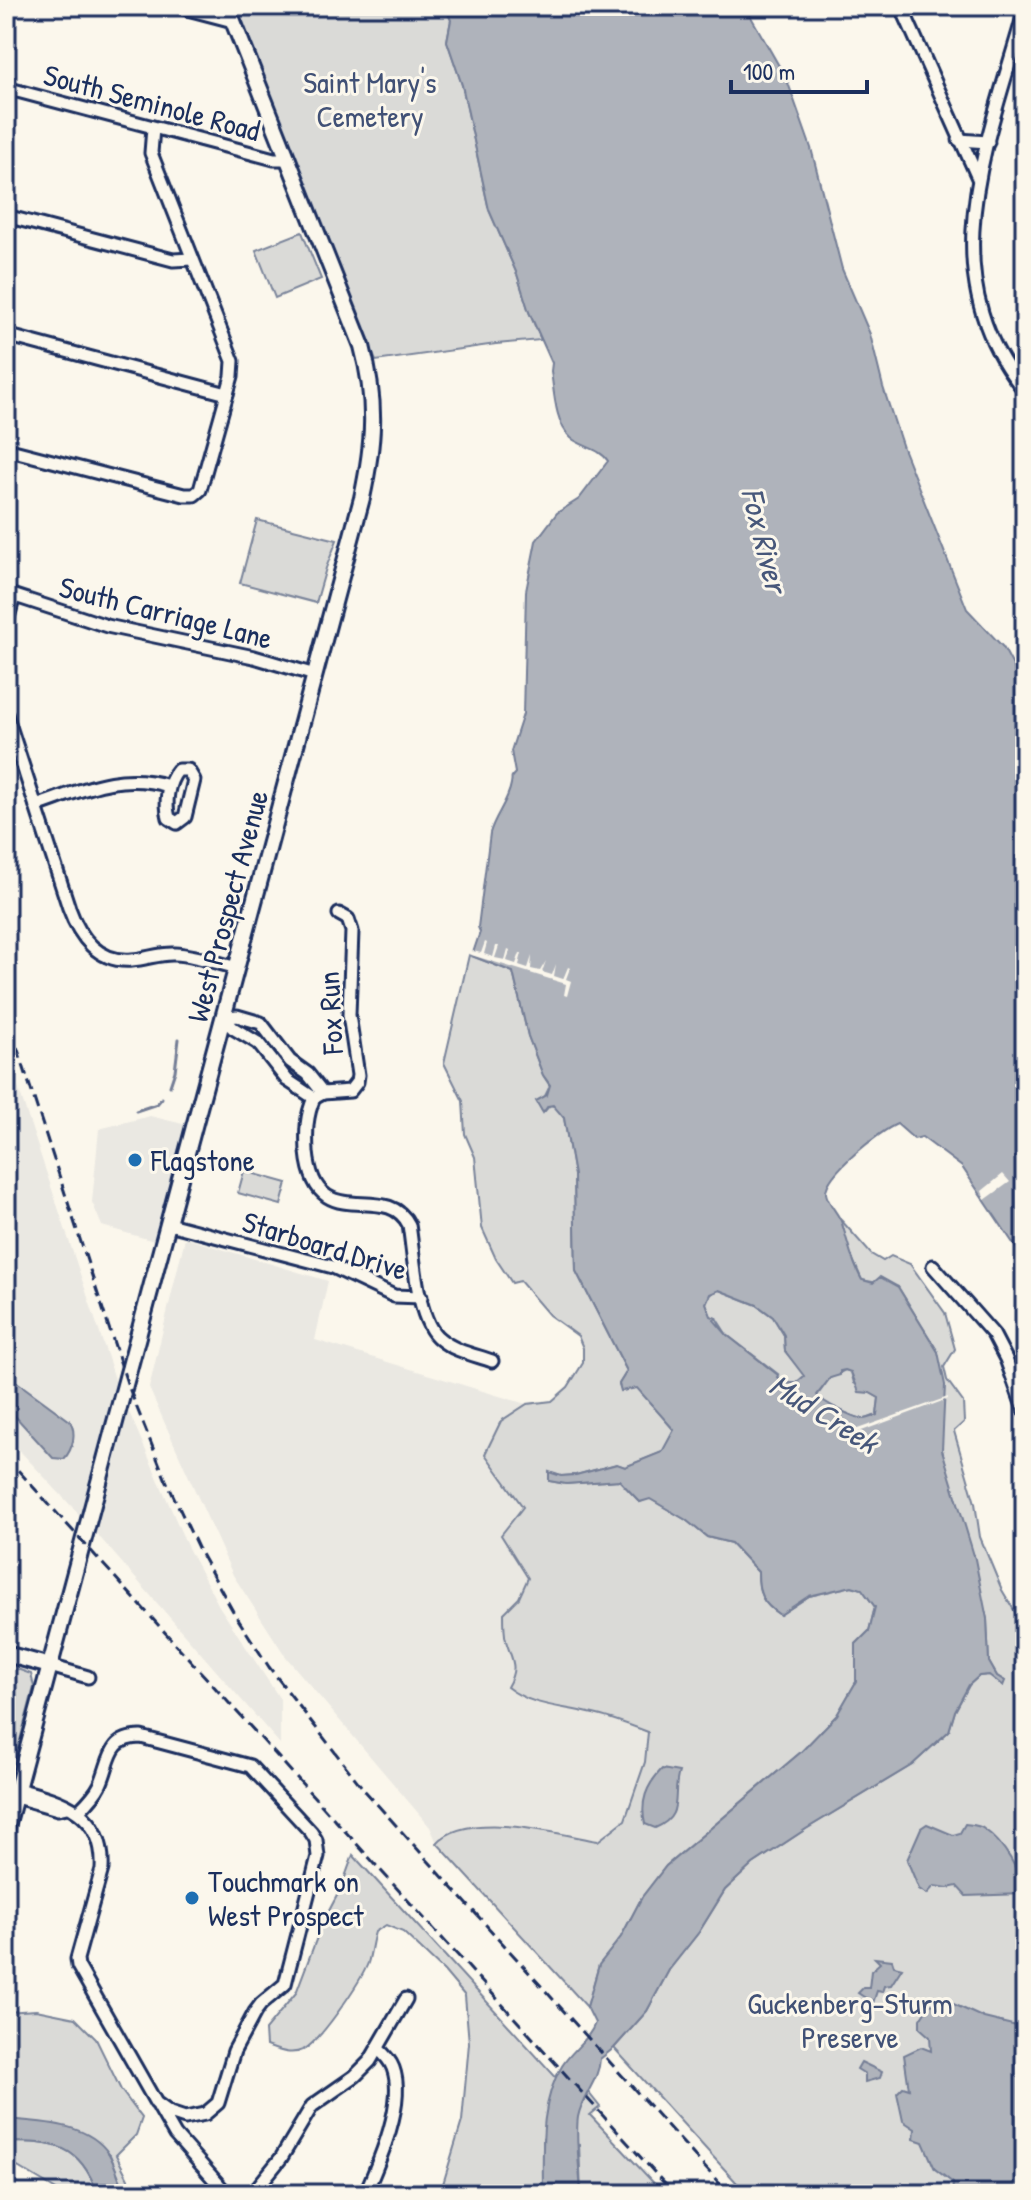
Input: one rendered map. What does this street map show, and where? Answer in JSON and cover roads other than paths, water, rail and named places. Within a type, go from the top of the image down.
[{"type":"main road","name":"West Prospect Avenue","points":[[6,1830],[315,675],[374,436],[373,403],[362,346],[227,6]]},
{"type":"main road","points":[[6,1654],[50,1666]]},
{"type":"street","points":[[176,6],[233,21]]},
{"type":"street","points":[[901,6],[978,178]]},
{"type":"street","points":[[1025,10],[978,178],[971,248],[978,300],[994,344],[1025,391]]},
{"type":"street","name":"South Seminole Road","points":[[6,88],[274,159],[287,159]]},
{"type":"street","points":[[6,449],[184,495],[194,495],[200,490],[233,361],[151,153],[153,128]]},
{"type":"street","points":[[959,140],[988,142]]},
{"type":"street","points":[[6,216],[173,260],[192,259]]},
{"type":"street","points":[[6,335],[227,394]]},
{"type":"street","points":[[6,625],[10,594]]},
{"type":"street","name":"South Carriage Lane","points":[[10,594],[104,626],[254,657],[315,675]]},
{"type":"street","points":[[6,714],[76,927],[93,947],[107,956],[124,960],[189,955],[237,968]]},
{"type":"street","points":[[36,806],[112,781],[142,780],[169,786]]},
{"type":"street","name":"Fox Run","points":[[339,914],[348,919],[352,931],[349,1015],[358,1075],[350,1091],[318,1095],[305,1131],[309,1167],[314,1183],[334,1200],[387,1206],[403,1215],[409,1225],[421,1297]]},
{"type":"street","points":[[223,1018],[237,1016],[261,1023],[290,1061],[308,1074],[318,1095]]},
{"type":"street","points":[[223,1018],[258,1043],[287,1080],[318,1095]]},
{"type":"street","name":"Starboard Drive","points":[[169,1224],[333,1267],[394,1296],[421,1297]]},
{"type":"street","points":[[933,1266],[993,1334],[1006,1359],[1025,1412]]},
{"type":"street","points":[[421,1297],[430,1327],[441,1340],[492,1361]]},
{"type":"street","points":[[50,1666],[88,1677]]},
{"type":"street","points":[[80,1810],[97,1790],[115,1747],[128,1738],[141,1737],[250,1766],[316,1840],[317,1863],[285,1984],[255,2012],[234,2051],[218,2103],[183,2127],[180,2140]]},
{"type":"street","points":[[17,1793],[60,1800],[67,1807],[80,1810],[95,1833],[103,1855],[102,1869],[77,1959],[78,1966],[180,2140],[227,2194]]},
{"type":"street","points":[[252,2194],[281,2158],[312,2106],[363,2069],[406,1999]]},
{"type":"street","points":[[365,2194],[384,2144],[395,2097],[394,2069],[378,2049]]},
{"type":"street","points":[[156,2103],[177,2116],[202,2116]]},
{"type":"water","points":[[445,6],[746,8],[787,80],[811,148],[842,269],[870,334],[903,448],[967,609],[1003,647],[1025,688],[1025,1261],[962,1167],[922,1137],[914,1139],[897,1124],[867,1144],[844,1165],[834,1175],[826,1193],[841,1221],[862,1280],[873,1283],[880,1277],[898,1287],[938,1352],[945,1385],[942,1450],[975,1559],[987,1619],[989,1662],[997,1676],[1005,1681],[1003,1686],[989,1675],[979,1676],[969,1685],[955,1711],[949,1731],[912,1765],[753,1864],[725,1890],[699,1932],[669,1970],[647,2011],[600,2059],[597,2074],[578,2117],[581,2194],[543,2194],[544,2128],[555,2080],[566,2060],[589,2035],[595,2023],[587,2007],[599,1965],[621,1937],[642,1897],[666,1866],[801,1752],[837,1715],[856,1682],[856,1644],[869,1631],[875,1607],[862,1589],[852,1586],[809,1596],[780,1615],[762,1597],[758,1572],[731,1543],[707,1537],[686,1520],[650,1499],[640,1502],[619,1480],[566,1484],[549,1481],[549,1472],[561,1476],[617,1464],[625,1467],[662,1452],[674,1430],[637,1388],[621,1391],[619,1384],[627,1371],[576,1271],[574,1175],[564,1118],[553,1105],[543,1113],[536,1101],[547,1095],[550,1085],[528,1036],[513,972],[472,956],[480,932],[478,927],[490,833],[515,773],[511,751],[523,714],[526,591],[536,541],[557,513],[579,499],[608,461],[571,438],[558,416],[552,363],[489,210],[462,85],[447,41],[451,20]],"holes":[[[719,1290],[757,1305],[773,1317],[784,1335],[785,1351],[804,1376],[796,1383],[787,1383],[727,1335],[714,1320],[716,1318],[711,1316],[706,1303],[710,1294]],[[845,1370],[851,1372],[859,1392],[879,1398],[877,1415],[859,1418],[832,1406],[817,1395],[830,1378]]]},
{"type":"water","points":[[6,1374],[70,1421],[73,1441],[64,1459],[53,1458],[6,1406]]},
{"type":"water","points":[[6,1681],[14,1689],[17,1702],[13,1717],[6,1721]]},
{"type":"water","points":[[662,1769],[679,1772],[674,1811],[670,1818],[655,1828],[645,1824],[644,1801],[648,1788]]},
{"type":"water","points":[[927,1824],[953,1835],[960,1833],[965,1824],[984,1829],[1010,1858],[1023,1894],[966,1896],[957,1886],[934,1886],[927,1894],[919,1889],[907,1860],[921,1828]]},
{"type":"water","points":[[875,1958],[892,1960],[894,1966],[902,1968],[891,1985],[884,1986],[882,1992],[877,1991],[873,2003],[858,1993],[863,1988],[869,1988],[871,1971],[880,1963]]},
{"type":"water","points":[[949,2002],[984,2018],[1025,2028],[1025,2194],[952,2194],[953,2183],[935,2169],[923,2142],[914,2139],[915,2129],[903,2121],[897,2093],[903,2087],[909,2089],[904,2055],[921,2047],[931,2051],[930,2037],[920,2028],[920,2019],[929,2005]]},
{"type":"water","points":[[861,2062],[882,2072],[880,2078],[865,2082],[865,2074],[857,2069]]},
{"type":"water","points":[[6,2119],[62,2126],[89,2135],[109,2154],[126,2194],[98,2194],[82,2164],[63,2149],[38,2143],[6,2142]]},
{"type":"waterway","points":[[170,1086],[179,1039]]},
{"type":"waterway","points":[[136,1111],[157,1104],[162,1098]]},
{"type":"railway","points":[[6,1013],[127,1383],[165,1478],[201,1554],[234,1613],[269,1667],[365,1791],[729,2194]]},
{"type":"railway","points":[[6,1457],[674,2194]]},
{"type":"place","name":"Flagstone","points":[[135,1160]]},
{"type":"place","name":"Touchmark on West Prospect","points":[[192,1898]]},
{"type":"park label","name":"Saint Mary's Cemetery","points":[[370,99]]},
{"type":"park label","name":"Guckenberg-Sturm Preserve","points":[[850,2020]]},
{"type":"water label","name":"Fox River","points":[[765,540]]},
{"type":"water label","name":"Mud Creek","points":[[824,1413]]}]
